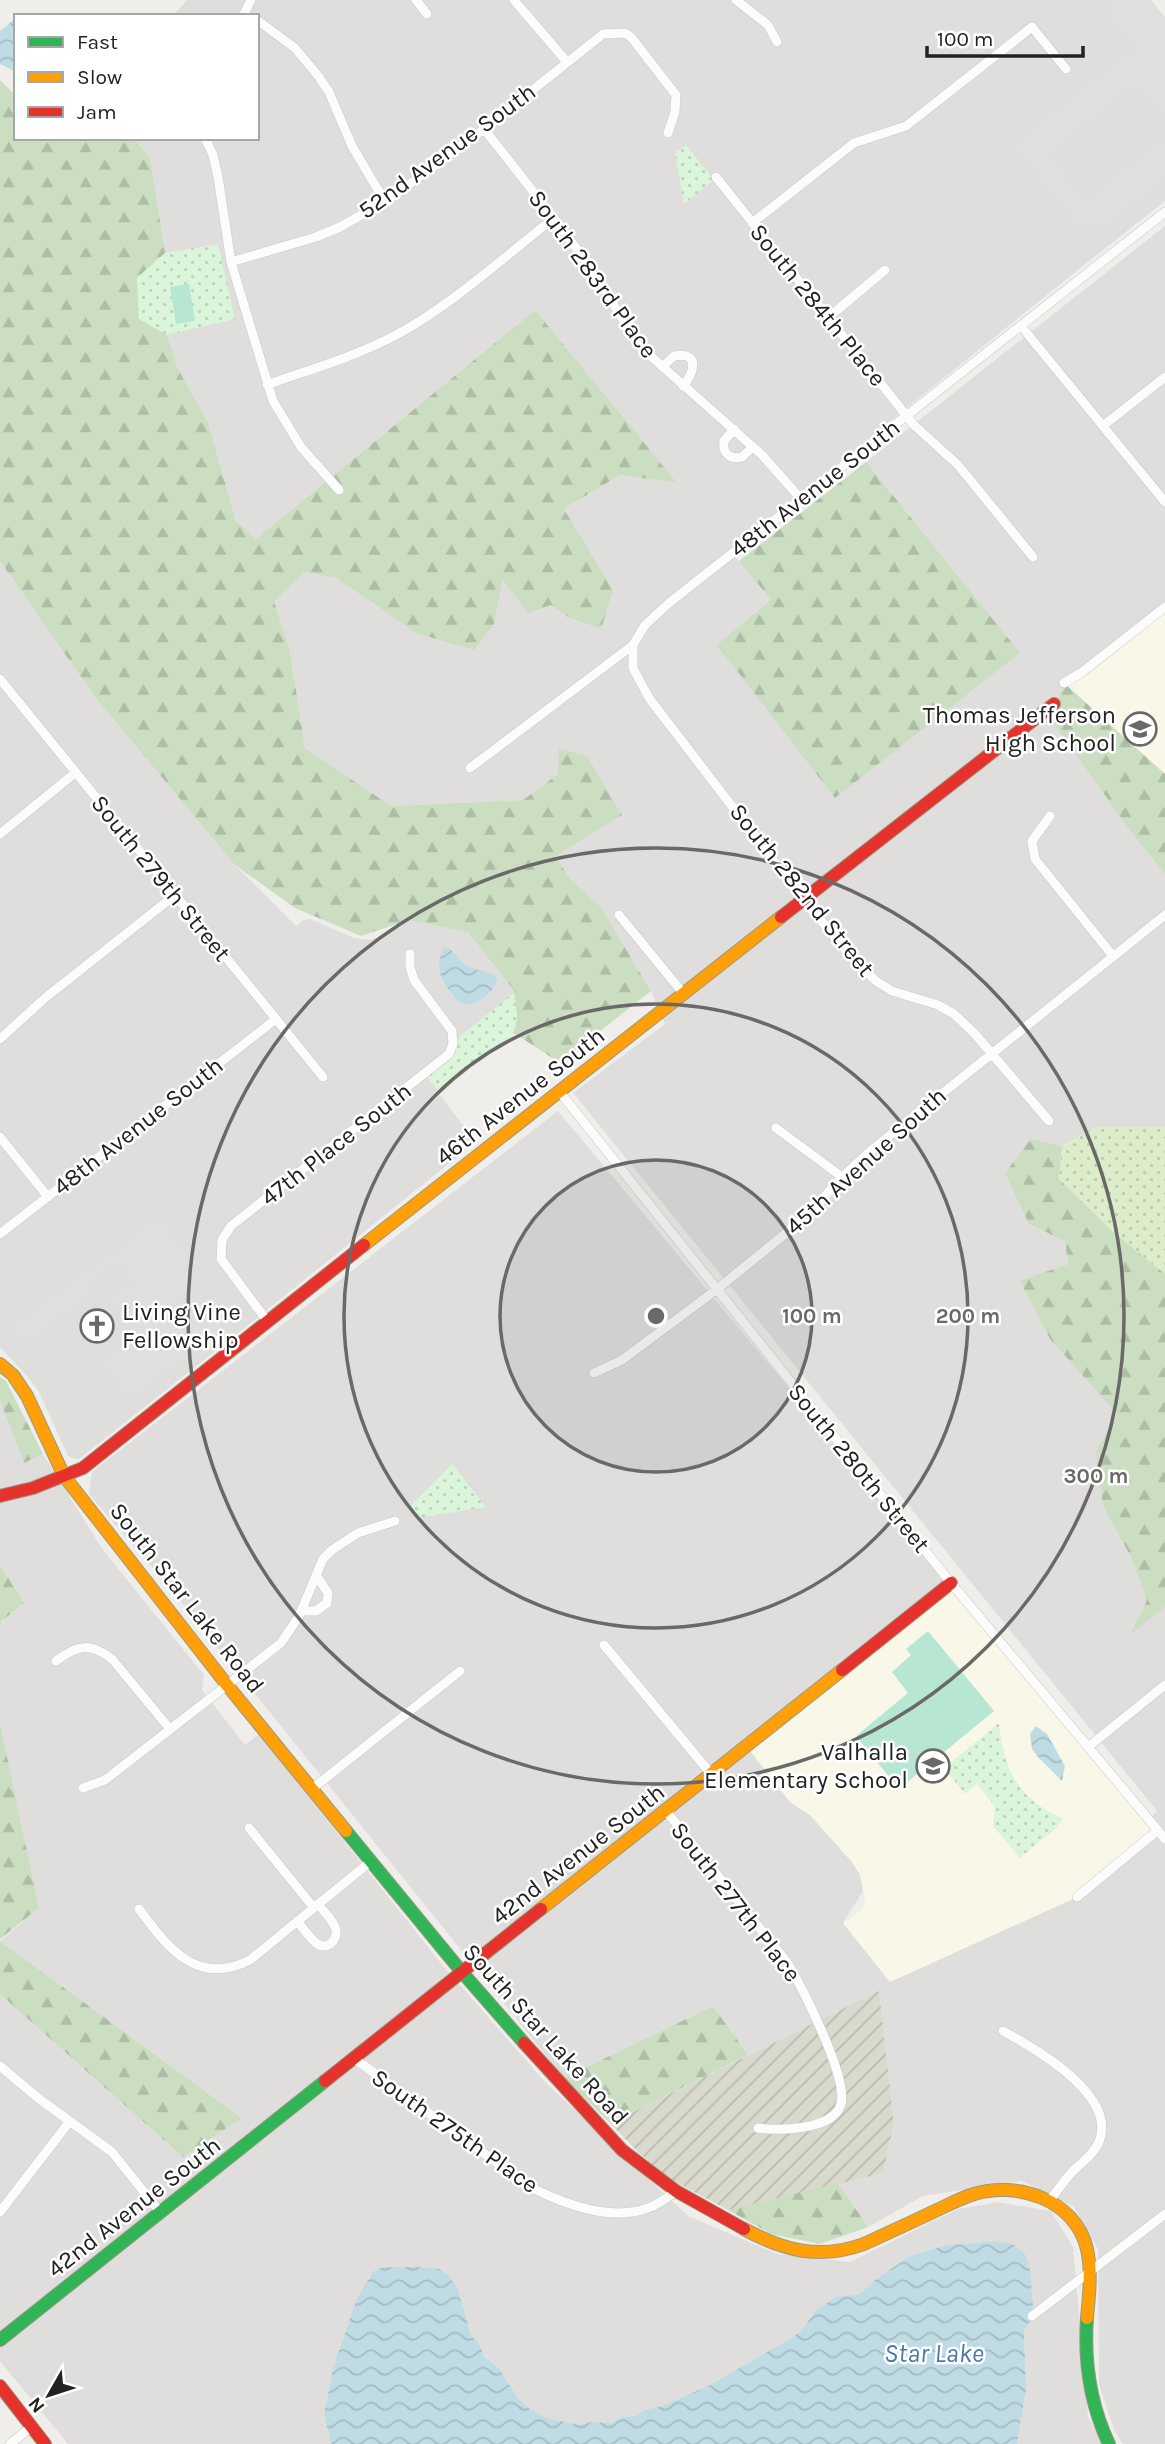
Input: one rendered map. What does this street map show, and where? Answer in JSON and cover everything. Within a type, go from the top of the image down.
[{"type":"street","points":[[416,0],[427,14]]},
{"type":"street","points":[[514,0],[567,62]]},
{"type":"street","points":[[736,0],[768,25],[777,42]]},
{"type":"street","points":[[259,21],[295,48],[319,77],[352,146],[385,202]]},
{"type":"street","points":[[752,223],[854,143],[906,125],[1032,27],[1066,69]]},
{"type":"street","name":"52nd Avenue South","points":[[231,262],[340,228],[385,202],[484,129],[603,34],[625,33],[631,37],[672,87],[677,104],[668,133]]},
{"type":"street","name":"South 283rd Place","points":[[484,129],[597,277],[645,351],[753,447],[801,499]]},
{"type":"street","points":[[206,140],[218,177],[231,262],[267,385],[282,419],[300,447],[339,490]]},
{"type":"street","name":"South 284th Place","points":[[716,177],[922,435],[958,465],[1033,557]]},
{"type":"street","name":"48th Avenue South","points":[[470,768],[633,645],[641,630],[656,614],[1165,212]]},
{"type":"street","points":[[267,385],[348,356],[400,333],[433,312],[554,218]]},
{"type":"street","points":[[828,317],[886,270]]},
{"type":"street","points":[[1021,326],[1165,502]]},
{"type":"street","points":[[662,367],[674,356],[685,355],[689,358],[694,368],[693,373],[683,386]]},
{"type":"street","points":[[1104,425],[1165,377]]},
{"type":"street","points":[[733,429],[724,441],[724,451],[728,455],[732,458],[743,457],[753,447]]},
{"type":"street","points":[[1064,683],[1081,673],[1165,607]]},
{"type":"street","name":"South 282nd Street","points":[[633,645],[633,668],[644,690],[803,899],[853,959],[876,981],[892,991],[938,1005],[954,1014],[1049,1121]]},
{"type":"street","name":"South 279th Street","points":[[0,679],[323,1077]]},
{"type":"street","name":"46th Avenue South","points":[[0,1496],[83,1468],[683,993],[1054,704]]},
{"type":"street","points":[[0,834],[75,773]]},
{"type":"street","points":[[1050,816],[1032,841],[1035,859],[1113,956]]},
{"type":"street","points":[[0,1038],[45,998],[174,895]]},
{"type":"street","points":[[619,915],[683,993]]},
{"type":"street","name":"45th Avenue South","points":[[594,1373],[622,1360],[716,1290],[807,1216],[842,1177],[991,1053],[1165,915]]},
{"type":"street","name":"47th Place South","points":[[268,1322],[221,1259],[220,1244],[231,1227],[444,1059],[453,1044],[452,1031],[414,980],[410,954]]},
{"type":"street","name":"48th Avenue South","points":[[0,1234],[276,1019]]},
{"type":"street","name":"South 280th Street","points":[[559,1091],[951,1583],[1165,1839]]},
{"type":"street","points":[[776,1128],[842,1177]]},
{"type":"street","points":[[0,1137],[48,1197]]},
{"type":"street","name":"South Star Lake Road","points":[[0,1364],[13,1375],[27,1396],[64,1476],[227,1685],[461,1972],[586,2114],[622,2150],[677,2191],[761,2238],[780,2246],[821,2254],[848,2250],[864,2244],[970,2195],[983,2192],[1012,2189],[1050,2200],[1064,2211],[1082,2235],[1088,2252],[1088,2378],[1098,2421],[1109,2444]]},
{"type":"street","points":[[83,1788],[105,1780],[281,1643],[301,1611],[323,1559],[345,1541],[371,1527],[395,1521]]},
{"type":"street","points":[[301,1611],[316,1611],[327,1603],[328,1593],[316,1576]]},
{"type":"street","name":"42nd Avenue South","points":[[0,2340],[951,1583]]},
{"type":"street","points":[[56,1661],[81,1647],[90,1646],[101,1650],[112,1659],[170,1729]]},
{"type":"street","points":[[604,1646],[712,1775]]},
{"type":"street","points":[[312,1789],[460,1671]]},
{"type":"street","points":[[1088,1747],[1165,1685]]},
{"type":"street","name":"South 277th Place","points":[[666,1811],[787,1962],[803,1989],[836,2070],[842,2100],[831,2118],[821,2123],[775,2130],[758,2128]]},
{"type":"street","points":[[249,1828],[336,1928],[336,1937],[331,1944],[322,1947],[317,1945],[297,1921]]},
{"type":"street","points":[[1077,1896],[1158,1830]]},
{"type":"street","points":[[139,1909],[176,1954],[193,1964],[213,1970],[234,1968],[250,1960],[370,1862]]},
{"type":"street","points":[[1003,2031],[1038,2050],[1067,2071],[1083,2088],[1099,2115],[1101,2133],[1095,2149],[1068,2176],[1050,2200]]},
{"type":"street","name":"South 275th Place","points":[[355,2059],[530,2187],[553,2199],[610,2212],[628,2211],[648,2208],[677,2191]]},
{"type":"street","points":[[0,2066],[122,2162],[160,2212]]},
{"type":"street","points":[[0,2212],[70,2121]]},
{"type":"street","points":[[1032,2316],[1165,2214]]},
{"type":"street","points":[[0,2386],[45,2444]]},
{"type":"street","points":[[9,2444],[31,2427]]},
{"type":"shaded area","points":[[187,0],[1094,0],[1090,4],[1124,47],[1004,144],[1094,257],[730,550],[771,600],[1019,653],[866,462],[1165,226],[1165,603],[1064,683],[1134,836],[1165,874],[1165,1127],[1096,1127],[1062,1146],[1031,1139],[1029,1224],[1065,1241],[1068,1264],[1021,1282],[1050,1339],[1118,1414],[1130,1555],[1147,1600],[1131,1633],[1165,1607],[1165,2444],[1123,2444],[1115,2432],[1099,2384],[1098,2249],[1074,2207],[1022,2181],[923,2196],[868,2227],[838,2183],[883,2173],[894,2123],[879,1991],[748,2055],[713,2006],[564,2078],[178,1598],[89,1494],[92,1472],[558,1111],[951,1583],[790,1802],[810,1815],[861,1875],[863,1891],[843,1923],[890,1982],[1077,1897],[1157,1811],[573,1093],[665,1024],[651,991],[601,907],[571,880],[555,856],[558,774],[523,800],[391,806],[305,748],[290,651],[274,601],[305,572],[336,578],[416,633],[494,624],[503,580],[551,605],[566,616],[613,590],[564,509],[620,475],[675,483],[535,310],[256,539],[236,521],[208,422],[178,369],[167,335],[139,319],[150,159],[136,140],[259,140],[259,14],[175,14]]},
{"type":"shaded area","points":[[1094,0],[1151,0],[1165,17],[1165,201],[1094,257],[1004,144],[1124,47],[1090,4]]},
{"type":"shaded area","points":[[1109,0],[1146,0],[1165,23],[1165,120],[1136,84],[1048,154],[1086,200],[1165,137],[1165,179],[1102,229],[1095,220],[1081,231],[1013,145],[1135,48],[1104,8],[1110,3]]},
{"type":"shaded area","points":[[0,561],[95,697],[235,865],[296,926],[310,919],[354,938],[370,940],[411,916],[471,927],[520,991],[514,1033],[439,1094],[472,1137],[472,1145],[248,1325],[158,1214],[0,1338]]},
{"type":"shaded area","name":"Thomas Jefferson High School","points":[[1165,607],[1165,774],[1064,683]]},
{"type":"shaded area","points":[[158,1214],[248,1325],[79,1459],[72,1458],[68,1456],[39,1392],[0,1347],[0,1338]]},
{"type":"shaded area","points":[[158,1219],[204,1278],[176,1300],[207,1341],[129,1398],[101,1360],[135,1336],[110,1301],[134,1282],[119,1262],[92,1283],[92,1295],[25,1342],[15,1328]]},
{"type":"shaded area","points":[[0,1401],[24,1463],[43,1454],[103,1550],[204,1675],[202,1690],[245,1745],[259,1734],[439,1961],[544,2081],[688,2216],[777,2254],[850,2262],[958,2209],[998,2202],[1051,2211],[1073,2247],[1088,2416],[1102,2444],[1017,2444],[1026,2389],[1024,2330],[1031,2320],[1033,2306],[996,2241],[947,2245],[910,2256],[860,2294],[836,2297],[815,2311],[793,2337],[708,2386],[662,2406],[644,2410],[636,2416],[622,2417],[610,2423],[591,2422],[579,2425],[547,2418],[531,2410],[518,2398],[499,2368],[484,2355],[471,2335],[439,2269],[422,2267],[369,2277],[367,2285],[357,2298],[333,2368],[324,2414],[331,2444],[68,2444],[0,2361],[0,1994],[182,2156],[241,2117],[0,1941],[39,1908],[0,1723],[0,1627],[2,1622],[24,1603],[0,1565]]},
{"type":"shaded area","name":"Valhalla Elementary School","points":[[951,1583],[1158,1830],[1077,1897],[890,1982],[843,1923],[863,1909],[865,1901],[860,1875],[852,1862],[810,1815],[790,1802],[747,1747]]},
{"type":"shaded area","points":[[879,1991],[894,2123],[883,2173],[728,2210],[670,2179],[610,2123]]},
{"type":"green space","points":[[0,80],[14,94],[14,140],[136,140],[150,159],[165,253],[137,278],[139,319],[167,335],[178,369],[208,422],[236,521],[256,539],[535,310],[677,483],[620,475],[564,509],[613,590],[601,629],[566,616],[551,605],[528,613],[503,580],[494,624],[474,650],[416,633],[336,578],[305,572],[274,601],[290,651],[305,748],[391,806],[523,800],[558,774],[559,748],[587,756],[622,815],[555,856],[571,880],[601,907],[651,991],[560,1063],[514,1033],[517,1016],[514,990],[468,932],[409,920],[361,936],[295,908],[235,865],[95,697],[0,561]]},
{"type":"green space","points":[[686,145],[714,180],[684,204],[675,152]]},
{"type":"green space","points":[[218,244],[235,319],[167,335],[139,319],[137,278],[165,253]]},
{"type":"green space","points":[[189,284],[195,321],[176,324],[170,287]]},
{"type":"green space","points":[[866,462],[1020,653],[835,798],[717,645],[771,600],[739,561]]},
{"type":"green space","points":[[1064,683],[1165,774],[1165,874],[1134,836],[1045,711],[1058,701]]},
{"type":"green space","points":[[514,993],[517,1016],[514,1033],[440,1093],[427,1077],[453,1056],[459,1037]]},
{"type":"green space","points":[[1096,1127],[1165,1127],[1165,1274],[1112,1231],[1059,1179],[1062,1146]]},
{"type":"green space","points":[[1031,1139],[1062,1146],[1059,1179],[1112,1231],[1165,1274],[1165,1607],[1130,1635],[1147,1600],[1130,1555],[1103,1506],[1096,1452],[1117,1414],[1050,1339],[1020,1281],[1068,1264],[1065,1241],[1029,1224],[1005,1173]]},
{"type":"green space","points":[[0,1377],[6,1381],[43,1454],[24,1463],[0,1401]]},
{"type":"green space","points":[[452,1464],[486,1507],[417,1518],[410,1506]]},
{"type":"green space","points":[[0,1565],[24,1603],[2,1621],[0,1627]]},
{"type":"green space","points":[[928,1631],[994,1711],[899,1789],[856,1736],[908,1693],[892,1672],[911,1655],[906,1649]]},
{"type":"green space","points":[[0,1723],[39,1908],[0,1939]]},
{"type":"green space","points":[[999,1723],[1005,1755],[1016,1781],[1035,1802],[1063,1819],[1020,1858],[993,1826],[995,1807],[977,1784],[965,1794],[944,1768]]},
{"type":"green space","points":[[0,1941],[242,2118],[183,2157],[0,1994]]},
{"type":"green space","points":[[713,2006],[748,2055],[610,2123],[564,2078]]},
{"type":"green space","points":[[838,2183],[868,2227],[820,2244],[771,2234],[728,2210]]},
{"type":"water","points":[[14,20],[14,71],[0,64],[0,31]]},
{"type":"water","points":[[445,947],[466,965],[497,978],[494,987],[485,996],[469,1004],[462,1004],[456,999],[444,983],[440,972],[440,959]]},
{"type":"water","points":[[1036,1726],[1047,1734],[1065,1766],[1062,1781],[1032,1749],[1030,1734]]},
{"type":"water","name":"Star Lake","points":[[996,2241],[1012,2244],[1025,2254],[1030,2269],[1033,2306],[1031,2320],[1024,2330],[1026,2389],[1017,2444],[331,2444],[324,2414],[333,2368],[357,2298],[374,2271],[383,2267],[439,2269],[449,2276],[457,2287],[471,2335],[480,2345],[484,2356],[499,2368],[518,2398],[531,2410],[547,2418],[579,2425],[591,2422],[610,2423],[622,2417],[636,2416],[644,2410],[662,2406],[708,2386],[793,2337],[815,2311],[836,2297],[860,2294],[910,2256],[947,2245]]},
{"type":"traffic: fast","points":[[346,1831],[524,2043]]},
{"type":"traffic: fast","points":[[0,2340],[325,2081]]},
{"type":"traffic: fast","points":[[1087,2318],[1086,2351],[1090,2382],[1097,2414],[1109,2444]]},
{"type":"traffic: slow","points":[[364,1245],[781,917]]},
{"type":"traffic: slow","points":[[0,1364],[13,1375],[27,1396],[64,1476],[227,1685],[346,1831]]},
{"type":"traffic: slow","points":[[541,1909],[842,1670]]},
{"type":"traffic: slow","points":[[744,2229],[788,2248],[832,2252],[864,2244],[971,2195],[988,2191],[1024,2192],[1057,2206],[1070,2217],[1080,2232],[1087,2249],[1089,2266],[1087,2318]]},
{"type":"traffic: jam","points":[[781,917],[1054,704]]},
{"type":"traffic: jam","points":[[0,1496],[33,1488],[83,1468],[364,1245]]},
{"type":"traffic: jam","points":[[842,1670],[951,1583]]},
{"type":"traffic: jam","points":[[325,2081],[541,1909]]},
{"type":"traffic: jam","points":[[524,2043],[622,2150],[676,2191],[744,2229]]},
{"type":"traffic: jam","points":[[0,2386],[45,2444]]},
{"type":"place","name":"Thomas Jefferson High School","points":[[1140,729]]},
{"type":"place","name":"Living Vine Fellowship","points":[[97,1326]]},
{"type":"place","name":"Valhalla Elementary School","points":[[933,1766]]}]
